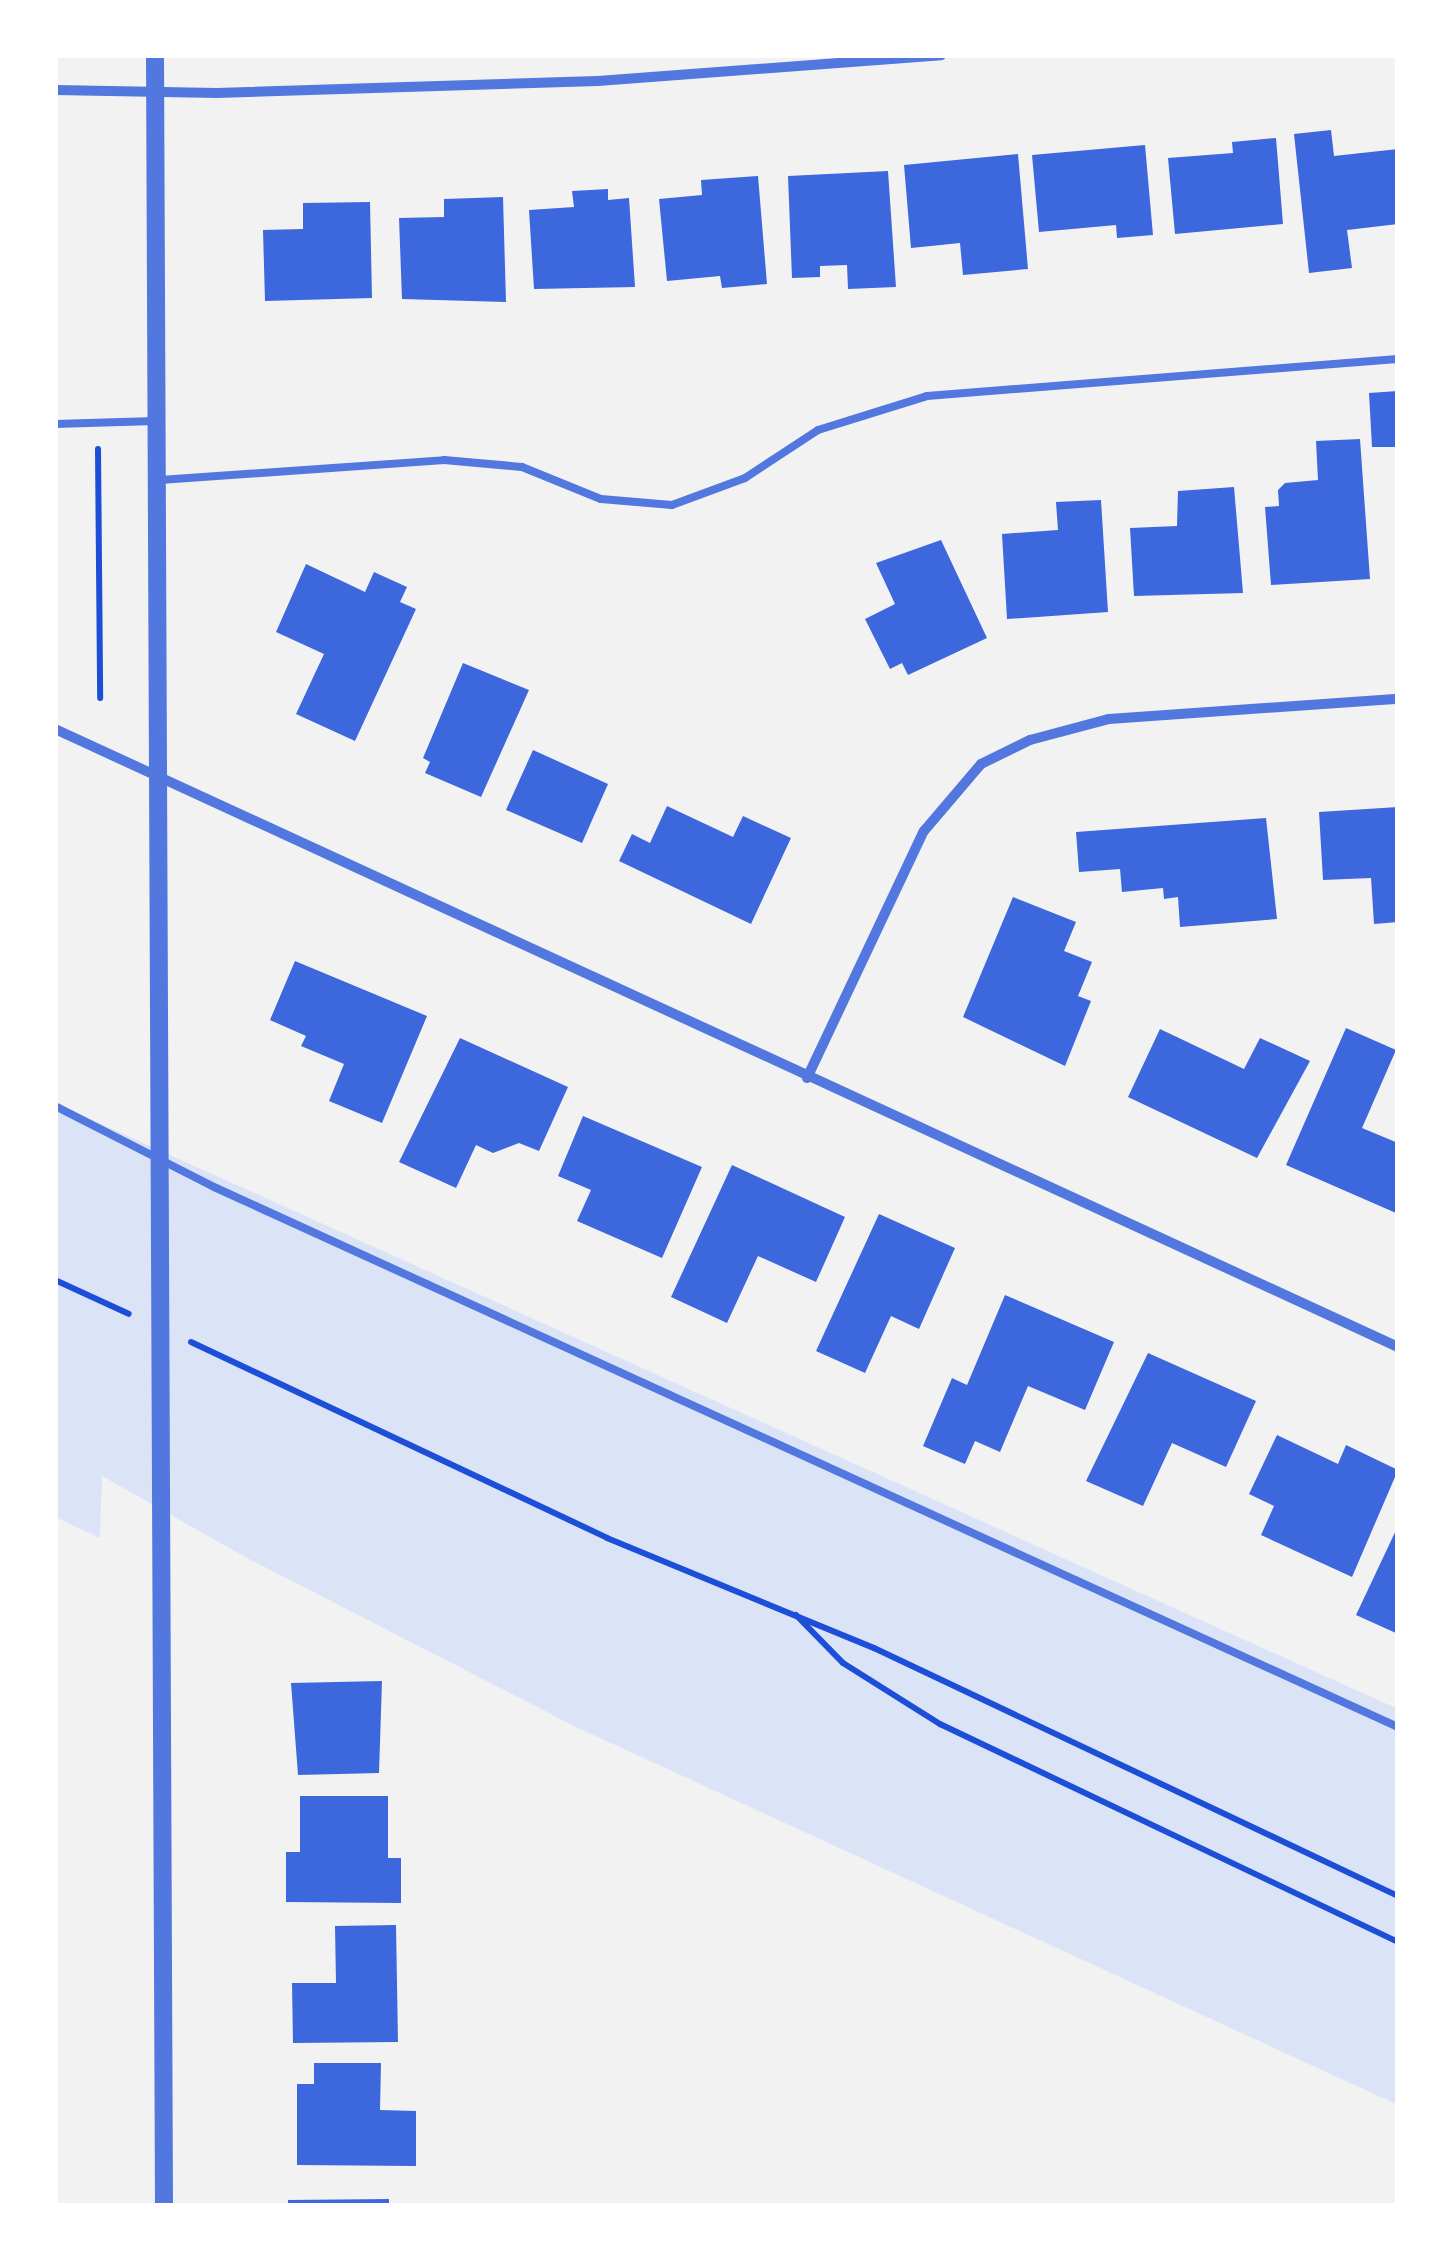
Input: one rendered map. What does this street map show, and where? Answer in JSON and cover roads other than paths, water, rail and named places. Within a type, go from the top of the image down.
[{"type":"street","points":[[156,55],[162,777],[159,1160],[164,1557],[164,2206]]},
{"type":"street","points":[[55,90],[598,81],[941,55]]},
{"type":"street","points":[[807,1078],[924,831],[981,764],[1030,740],[1109,719],[1398,698]]},
{"type":"street","points":[[55,728],[1398,1348]]},
{"type":"lane","points":[[160,480],[444,460],[522,467],[601,499],[672,506],[745,478],[818,430],[927,396],[1398,359]]},
{"type":"lane","points":[[55,424],[159,422]]},
{"type":"lane","points":[[55,1106],[159,1160],[1398,1726]]}]
